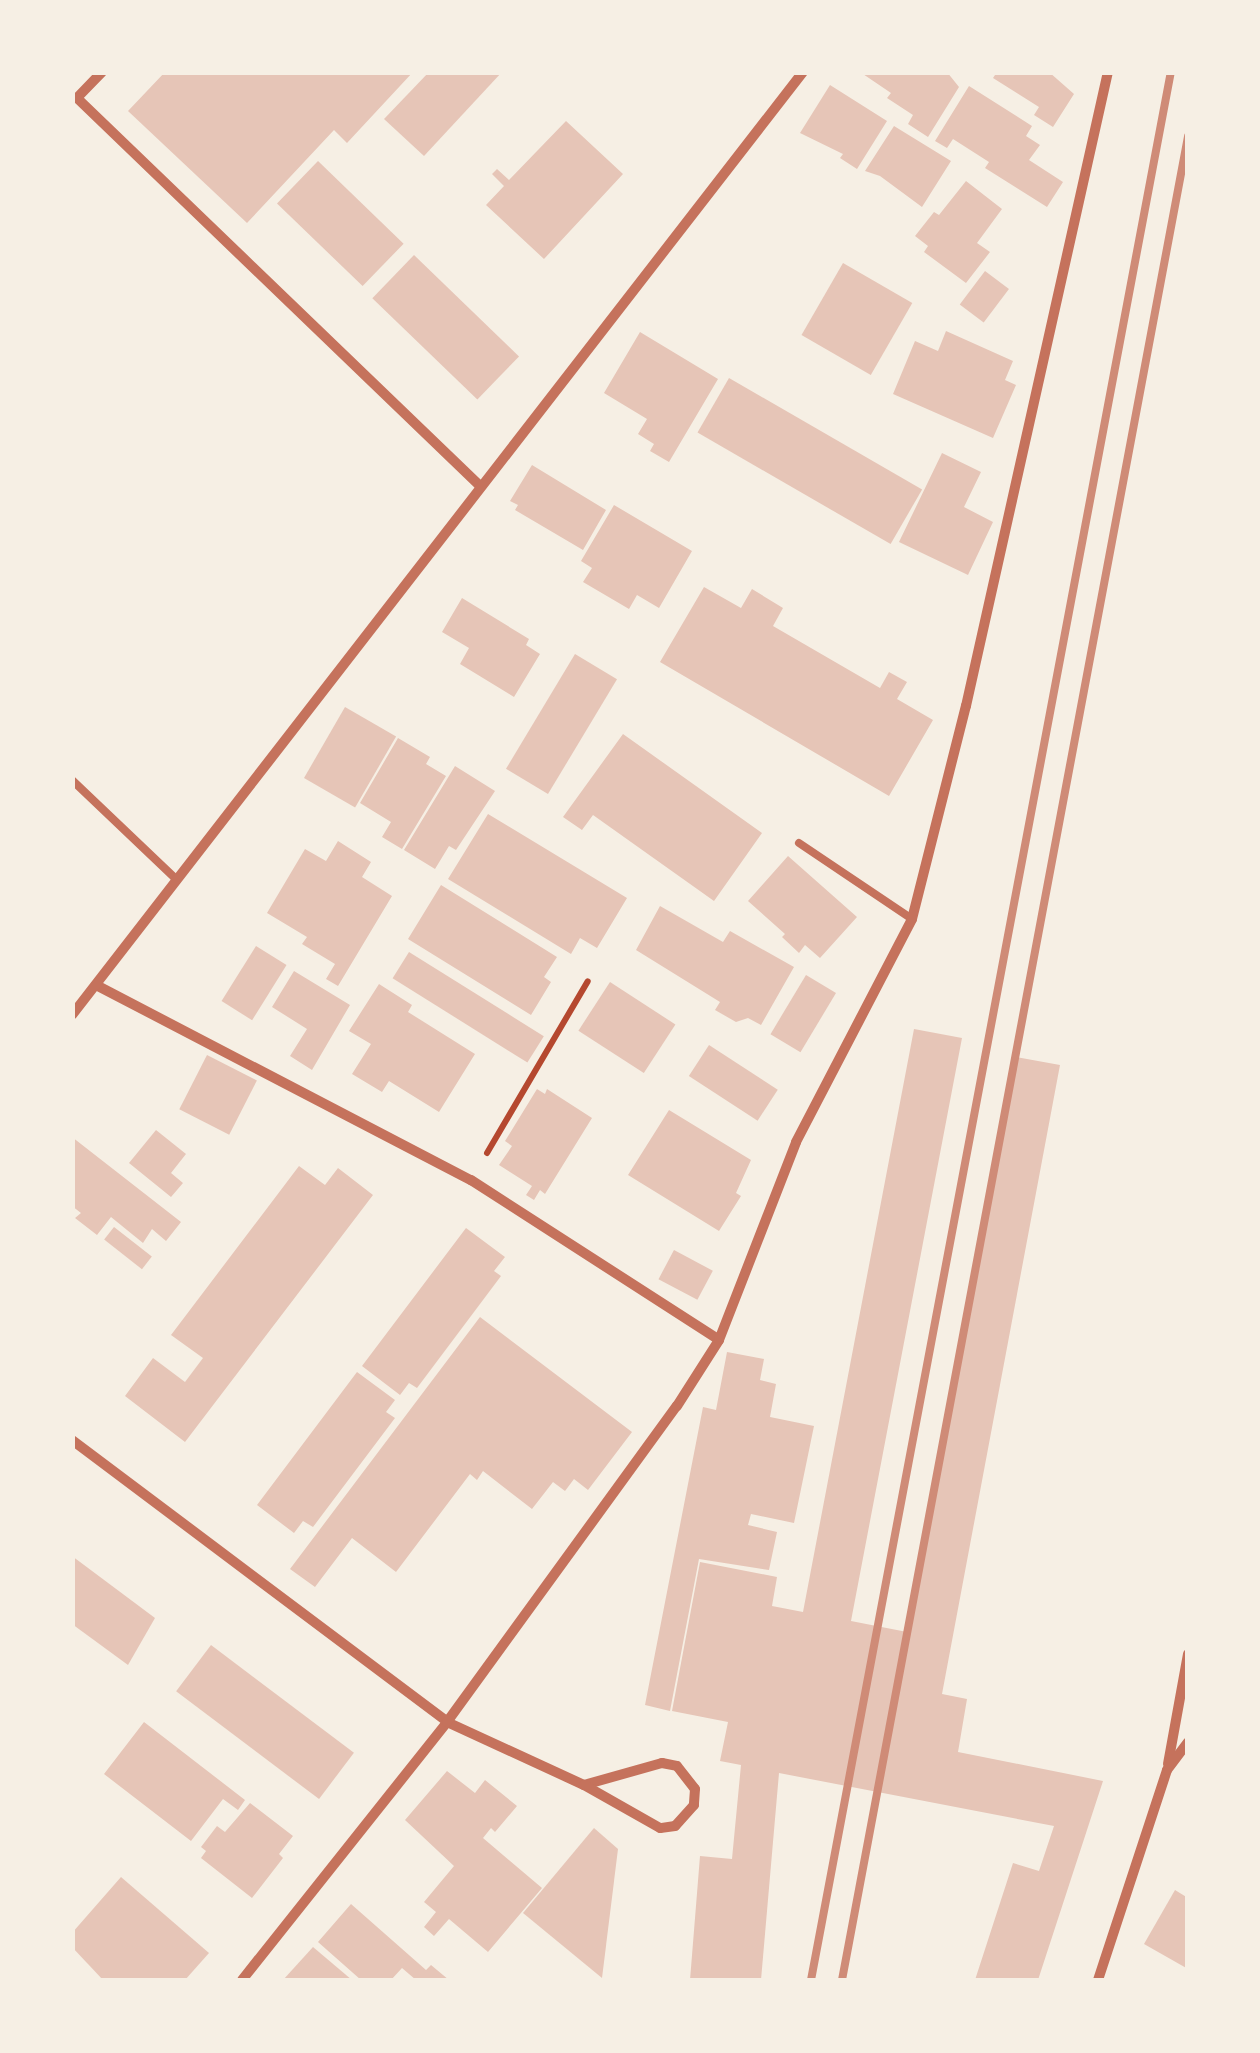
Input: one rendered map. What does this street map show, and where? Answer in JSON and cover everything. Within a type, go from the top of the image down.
[{"type":"street","points":[[102,72],[77,98],[480,486]]},
{"type":"street","points":[[72,1015],[803,72]]},
{"type":"street","points":[[242,1980],[447,1722],[677,1406],[720,1340],[796,1142],[912,919],[966,706],[1108,72]]},
{"type":"street","points":[[96,985],[471,1180],[720,1340]]},
{"type":"street","points":[[72,1440],[447,1722],[584,1786],[660,1828],[675,1826],[694,1805],[695,1789],[688,1776],[677,1766],[662,1763],[584,1786]]},
{"type":"street","points":[[1098,1980],[1167,1770],[1188,1654]]},
{"type":"street","points":[[1167,1770],[1188,1742]]},
{"type":"lane","points":[[72,780],[177,880]]},
{"type":"lane","points":[[799,843],[912,919]]},
{"type":"path","points":[[471,1180],[588,981]]},
{"type":"building","points":[[165,72],[413,72],[347,143],[334,130],[247,223],[128,111]]},
{"type":"building","points":[[429,72],[502,72],[424,156],[384,119]]},
{"type":"building","points":[[860,72],[947,72],[959,87],[928,137],[908,124],[913,115],[887,98],[891,93]]},
{"type":"building","points":[[997,72],[1049,72],[1074,94],[1053,127],[1034,115],[1039,107],[993,78]]},
{"type":"building","points":[[830,85],[887,121],[857,169],[840,158],[843,154],[800,133]]},
{"type":"building","points":[[969,86],[1032,126],[1026,136],[1040,145],[1029,160],[1063,182],[1047,207],[985,168],[989,162],[953,139],[947,148],[935,141]]},
{"type":"building","points":[[566,121],[623,174],[544,259],[486,205],[504,186],[492,174],[497,169],[509,180]]},
{"type":"building","points":[[894,126],[951,161],[922,207],[880,176],[865,171]]},
{"type":"building","points":[[318,161],[404,244],[363,286],[277,203]]},
{"type":"building","points":[[966,181],[1002,209],[977,243],[990,252],[966,283],[924,252],[928,246],[915,236],[934,212],[939,215]]},
{"type":"building","points":[[414,255],[519,356],[477,400],[372,298]]},
{"type":"building","points":[[843,263],[912,303],[871,375],[802,335]]},
{"type":"building","points":[[985,271],[1009,289],[984,323],[960,305]]},
{"type":"building","points":[[946,331],[1013,361],[1005,380],[1016,385],[993,438],[893,394],[915,341],[938,351]]},
{"type":"building","points":[[640,332],[718,379],[669,462],[650,451],[654,444],[638,434],[647,419],[604,393]]},
{"type":"building","points":[[729,378],[922,489],[891,544],[698,433]]},
{"type":"building","points":[[942,453],[981,472],[964,507],[993,522],[968,575],[899,542]]},
{"type":"building","points":[[532,465],[606,510],[583,550],[515,510],[518,505],[510,501]]},
{"type":"building","points":[[614,505],[692,551],[659,608],[637,595],[629,609],[583,582],[592,568],[581,561]]},
{"type":"building","points":[[704,587],[741,608],[752,589],[783,608],[773,626],[880,688],[889,672],[907,682],[897,699],[933,720],[889,796],[660,662]]},
{"type":"building","points":[[462,598],[529,639],[526,645],[540,654],[514,697],[460,664],[469,648],[442,632]]},
{"type":"building","points":[[575,654],[617,679],[548,794],[506,769]]},
{"type":"building","points":[[345,707],[396,736],[355,808],[304,778]]},
{"type":"building","points":[[623,734],[762,833],[714,901],[593,815],[582,830],[563,817]]},
{"type":"building","points":[[398,738],[430,757],[426,764],[446,776],[402,849],[382,837],[391,822],[360,803]]},
{"type":"building","points":[[455,766],[495,791],[456,850],[449,846],[435,869],[404,850]]},
{"type":"building","points":[[488,814],[627,898],[597,948],[580,938],[571,954],[448,879]]},
{"type":"building","points":[[338,841],[371,862],[362,877],[392,896],[338,986],[326,979],[335,964],[302,944],[307,937],[267,913],[305,849],[326,861]]},
{"type":"building","points":[[788,856],[857,917],[820,958],[805,945],[799,953],[782,937],[785,934],[748,901]]},
{"type":"building","points":[[441,885],[557,957],[544,977],[551,982],[531,1015],[408,939]]},
{"type":"building","points":[[660,906],[723,942],[730,931],[794,967],[761,1025],[748,1018],[736,1022],[715,1010],[720,1002],[636,950]]},
{"type":"building","points":[[256,946],[287,965],[252,1020],[222,1001]]},
{"type":"building","points":[[409,952],[544,1036],[527,1063],[393,978]]},
{"type":"building","points":[[294,971],[350,1005],[312,1070],[290,1056],[307,1029],[272,1007]]},
{"type":"building","points":[[806,975],[836,993],[800,1052],[770,1034]]},
{"type":"building","points":[[610,982],[675,1024],[644,1073],[578,1031]]},
{"type":"building","points":[[379,984],[412,1005],[408,1012],[475,1054],[439,1112],[389,1081],[382,1092],[352,1074],[371,1044],[349,1031]]},
{"type":"building","points":[[914,1029],[962,1038],[851,1621],[907,1632],[1016,1057],[1060,1065],[942,1694],[967,1699],[958,1752],[1103,1781],[1038,1980],[975,1980],[1013,1863],[1039,1871],[1054,1826],[779,1773],[761,1980],[690,1980],[700,1856],[732,1859],[741,1765],[720,1761],[728,1722],[672,1711],[700,1562],[777,1577],[772,1606],[803,1612]]},
{"type":"building","points":[[709,1045],[778,1090],[758,1121],[689,1076]]},
{"type":"building","points":[[207,1055],[257,1080],[229,1135],[179,1109]]},
{"type":"building","points":[[537,1089],[545,1094],[547,1089],[592,1118],[545,1194],[540,1190],[534,1200],[526,1195],[532,1186],[499,1165],[512,1146],[505,1141]]},
{"type":"building","points":[[669,1110],[751,1160],[736,1193],[741,1196],[719,1231],[628,1175]]},
{"type":"building","points":[[156,1130],[186,1154],[171,1173],[183,1183],[171,1197],[129,1163]]},
{"type":"building","points":[[72,1137],[181,1222],[166,1241],[152,1229],[143,1243],[111,1217],[97,1235],[75,1218],[81,1213],[72,1206]]},
{"type":"building","points":[[299,1166],[325,1185],[338,1168],[373,1195],[185,1442],[125,1396],[153,1358],[185,1382],[203,1358],[171,1335]]},
{"type":"building","points":[[114,1227],[152,1257],[142,1269],[104,1240]]},
{"type":"building","points":[[466,1228],[505,1257],[494,1271],[501,1276],[417,1388],[409,1383],[400,1395],[362,1366]]},
{"type":"building","points":[[674,1250],[713,1271],[697,1300],[659,1279]]},
{"type":"building","points":[[480,1317],[632,1432],[588,1490],[574,1479],[565,1491],[553,1482],[532,1509],[483,1471],[477,1480],[470,1474],[396,1572],[352,1538],[315,1587],[290,1569]]},
{"type":"building","points":[[727,1352],[764,1359],[760,1380],[776,1384],[770,1417],[814,1426],[794,1523],[751,1514],[748,1525],[777,1532],[769,1570],[699,1559],[670,1711],[645,1705],[703,1407],[716,1410]]},
{"type":"building","points":[[357,1372],[395,1400],[386,1412],[395,1418],[313,1527],[303,1521],[294,1533],[257,1505]]},
{"type":"building","points":[[72,1556],[155,1618],[128,1665],[72,1624]]},
{"type":"building","points":[[211,1645],[354,1753],[319,1799],[176,1691]]},
{"type":"building","points":[[144,1722],[245,1800],[238,1810],[223,1799],[191,1841],[104,1774]]},
{"type":"building","points":[[447,1771],[475,1793],[485,1780],[517,1806],[495,1832],[491,1828],[483,1838],[542,1888],[488,1952],[449,1919],[434,1936],[424,1927],[436,1912],[424,1902],[454,1866],[405,1820]]},
{"type":"building","points":[[250,1803],[293,1836],[279,1854],[283,1858],[252,1898],[201,1858],[206,1851],[201,1847],[217,1826],[225,1832]]},
{"type":"building","points":[[594,1828],[618,1849],[602,1978],[523,1913]]},
{"type":"building","points":[[121,1877],[209,1953],[185,1980],[103,1980],[72,1947],[72,1933]]},
{"type":"building","points":[[1175,1890],[1188,1898],[1188,1969],[1144,1944]]},
{"type":"building","points":[[351,1904],[426,1970],[431,1965],[449,1980],[416,1980],[402,1968],[391,1980],[361,1980],[318,1942]]},
{"type":"building","points":[[313,1947],[352,1980],[283,1980]]},
{"type":"railway","points":[[811,1980],[1171,72]]},
{"type":"railway","points":[[842,1980],[1188,136]]}]
